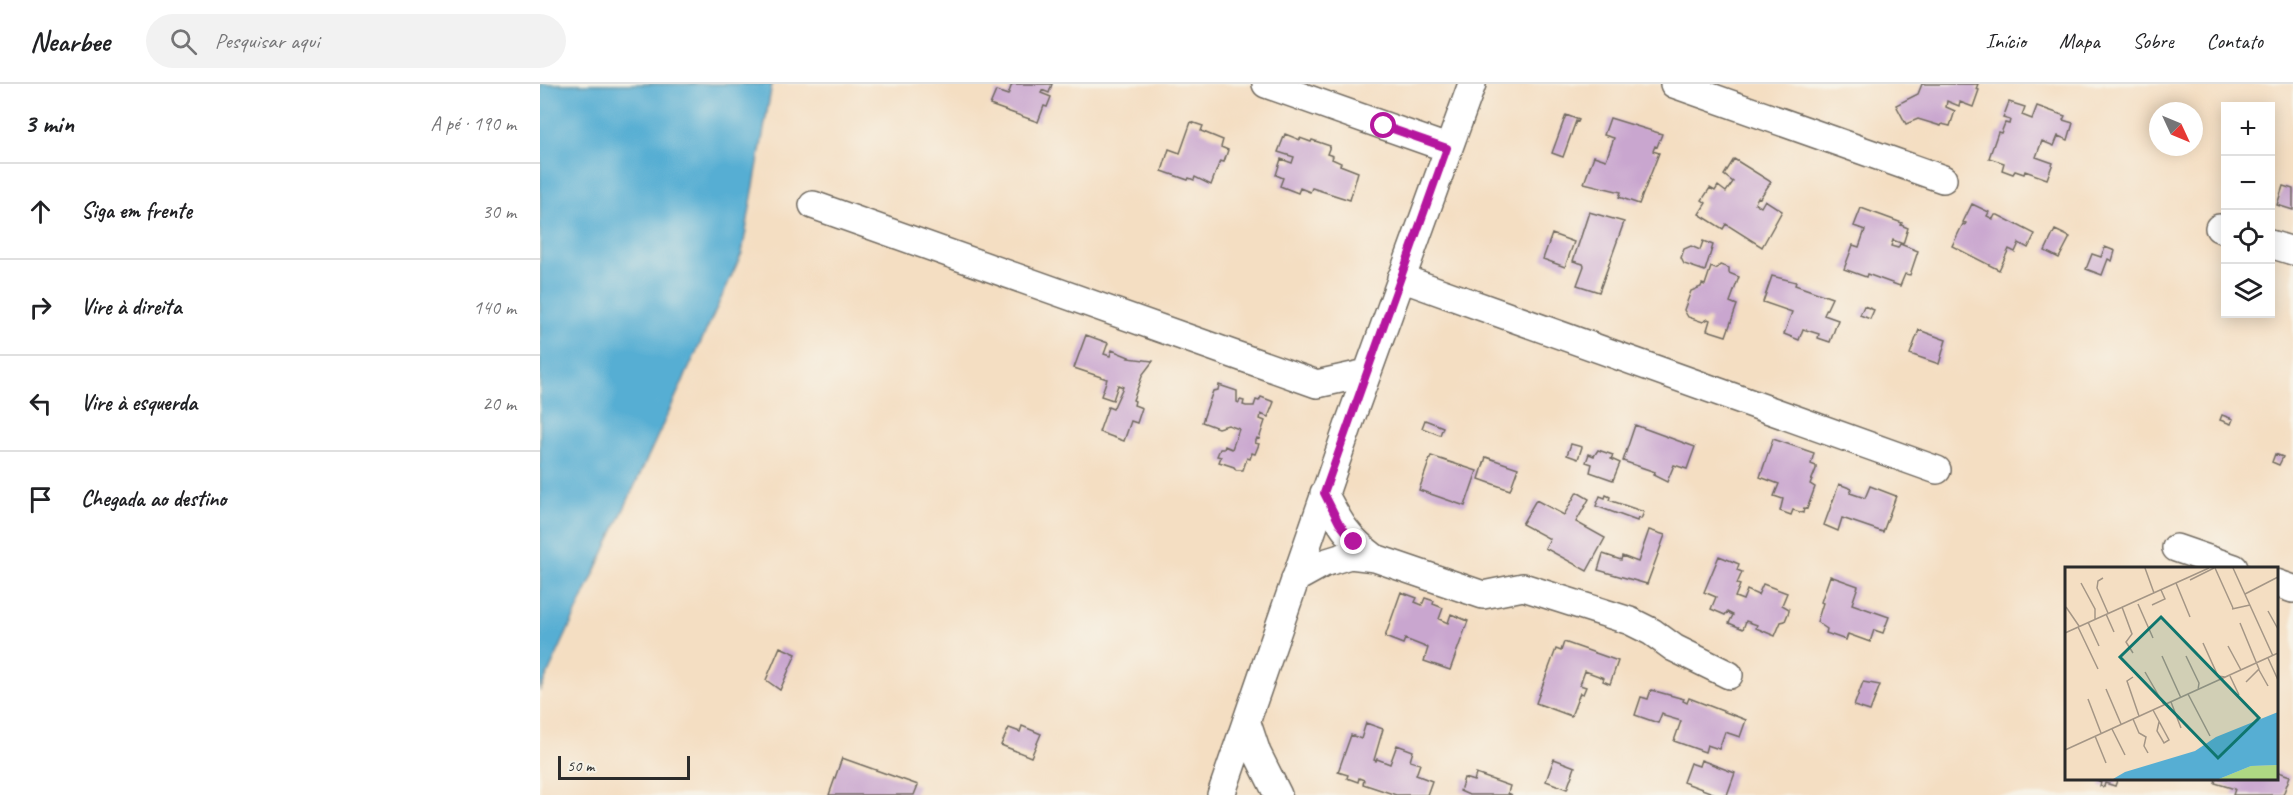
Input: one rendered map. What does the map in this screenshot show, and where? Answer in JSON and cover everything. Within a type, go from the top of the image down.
[{"type":"street","points":[[1266,84],[1447,148]]},
{"type":"street","points":[[1221,795],[1324,493],[1472,84]]},
{"type":"street","points":[[1674,84],[1943,179]]},
{"type":"street","points":[[813,205],[1317,384],[1350,421]]},
{"type":"street","points":[[2275,245],[2293,251]]},
{"type":"street","points":[[1401,278],[1937,470]]},
{"type":"street","points":[[1317,384],[1367,373]]},
{"type":"street","points":[[1324,493],[1339,523],[1354,542],[1375,558]]},
{"type":"street","points":[[2176,548],[2231,567]]},
{"type":"street","points":[[1295,579],[1324,563],[1350,555],[1375,558],[1483,595],[1523,587],[1630,621],[1652,632],[1674,648],[1729,675]]},
{"type":"street","points":[[2278,583],[2293,589]]},
{"type":"street","points":[[1247,723],[1257,753],[1278,795]]},
{"type":"water","points":[[540,84],[772,84],[742,253],[540,691]]},
{"type":"building","points":[[1012,84],[1052,84],[1049,93],[1042,90],[1041,93],[1051,97],[1047,107],[1044,106],[1038,122],[990,105],[996,91],[1008,95]]},
{"type":"building","points":[[1922,84],[1978,84],[1976,89],[1979,90],[1973,107],[1960,102],[1959,106],[1947,101],[1946,107],[1955,111],[1950,126],[1942,124],[1941,126],[1918,119],[1906,124],[1896,105],[1918,94]]},
{"type":"building","points":[[2009,102],[2025,107],[2022,115],[2032,119],[2037,106],[2065,116],[2063,120],[2073,123],[2068,140],[2058,136],[2054,146],[2042,141],[2036,157],[2053,163],[2047,179],[2025,171],[2024,174],[2015,171],[2013,174],[2002,170],[2004,163],[1989,158],[1998,132],[2001,133],[2005,123],[2009,124],[2010,120],[2003,118]]},
{"type":"building","points":[[1566,115],[1579,120],[1576,121],[1563,157],[1552,153]]},
{"type":"building","points":[[1610,118],[1662,134],[1653,151],[1659,153],[1639,204],[1619,197],[1621,192],[1584,183],[1594,156],[1606,160],[1614,138],[1604,135]]},
{"type":"building","points":[[1191,122],[1203,126],[1201,131],[1223,140],[1221,147],[1228,150],[1224,162],[1220,161],[1211,185],[1195,177],[1194,180],[1189,178],[1188,180],[1162,171],[1169,149],[1180,153]]},
{"type":"building","points":[[1285,134],[1300,140],[1300,138],[1311,142],[1312,140],[1330,146],[1327,154],[1333,156],[1332,159],[1358,172],[1350,200],[1312,188],[1310,192],[1300,188],[1298,193],[1280,186],[1283,178],[1276,175],[1281,159],[1292,163],[1294,157],[1278,152]]},
{"type":"building","points":[[1734,159],[1771,182],[1755,203],[1761,207],[1765,200],[1782,211],[1762,247],[1726,224],[1723,229],[1699,214],[1706,203],[1702,200],[1710,188],[1715,191],[1718,186],[1726,192],[1733,182],[1724,175]]},
{"type":"building","points":[[2283,186],[2293,189],[2293,210],[2277,205]]},
{"type":"building","points":[[1972,204],[1989,212],[1987,216],[1993,219],[1995,215],[1998,215],[2035,234],[2028,248],[2019,243],[2015,252],[2009,249],[1999,270],[1952,246],[1963,224],[1966,223],[1963,222]]},
{"type":"building","points":[[1861,208],[1902,223],[1901,225],[1908,228],[1903,244],[1893,240],[1891,246],[1898,248],[1900,244],[1918,251],[1910,275],[1905,274],[1900,286],[1867,274],[1866,277],[1844,269],[1853,245],[1859,247],[1865,230],[1854,226]]},
{"type":"building","points":[[1589,212],[1624,222],[1599,292],[1577,285],[1584,266],[1573,261]]},
{"type":"building","points":[[2055,230],[2070,237],[2059,258],[2045,251]]},
{"type":"building","points":[[1552,234],[1574,242],[1565,267],[1543,259]]},
{"type":"building","points":[[1703,241],[1713,245],[1705,271],[1684,264],[1681,258],[1684,249],[1691,246],[1700,250]]},
{"type":"building","points":[[2105,247],[2115,251],[2112,261],[2108,259],[2102,275],[2086,269],[2092,254],[2101,257]]},
{"type":"building","points":[[1720,265],[1729,268],[1729,273],[1739,277],[1730,302],[1737,305],[1726,336],[1707,330],[1710,320],[1703,322],[1688,317],[1684,310],[1691,291],[1701,287],[1702,284],[1705,285],[1711,267],[1716,269]]},
{"type":"building","points":[[1772,276],[1796,282],[1795,285],[1832,298],[1824,315],[1838,320],[1830,342],[1818,338],[1819,334],[1803,329],[1799,340],[1784,334],[1792,312],[1763,302]]},
{"type":"building","points":[[1864,306],[1874,310],[1870,319],[1860,315]]},
{"type":"building","points":[[1919,330],[1946,340],[1939,364],[1910,354]]},
{"type":"building","points":[[1086,335],[1108,343],[1104,354],[1110,356],[1112,350],[1128,358],[1153,361],[1143,374],[1133,400],[1134,405],[1142,408],[1137,423],[1131,421],[1124,441],[1099,432],[1108,407],[1113,409],[1123,387],[1118,385],[1113,400],[1101,396],[1107,379],[1074,368]]},
{"type":"building","points":[[1219,385],[1237,391],[1237,402],[1244,401],[1243,405],[1246,406],[1254,406],[1256,400],[1259,401],[1261,397],[1274,402],[1268,417],[1261,414],[1260,419],[1265,421],[1259,439],[1257,438],[1255,443],[1259,444],[1255,454],[1252,453],[1250,459],[1247,458],[1243,470],[1236,470],[1234,467],[1219,462],[1221,457],[1217,456],[1220,449],[1224,449],[1225,446],[1232,449],[1239,429],[1228,425],[1218,428],[1202,422],[1213,391],[1218,390]]},
{"type":"building","points":[[2222,415],[2233,419],[2231,424],[2220,420]]},
{"type":"building","points":[[1425,420],[1443,427],[1440,435],[1422,428]]},
{"type":"building","points":[[1635,425],[1695,447],[1687,469],[1674,465],[1667,482],[1653,475],[1655,472],[1623,461]]},
{"type":"building","points":[[1773,439],[1814,453],[1811,464],[1816,466],[1816,469],[1810,484],[1815,487],[1807,509],[1804,508],[1803,513],[1793,510],[1791,515],[1780,511],[1783,499],[1774,496],[1779,484],[1760,477]]},
{"type":"building","points":[[1571,444],[1582,447],[1578,459],[1567,455]]},
{"type":"building","points":[[1598,450],[1613,455],[1611,459],[1620,463],[1613,480],[1590,472],[1592,464],[1586,462],[1589,454],[1594,456]]},
{"type":"building","points":[[2275,454],[2283,457],[2279,465],[2272,462]]},
{"type":"building","points":[[1431,456],[1477,471],[1465,506],[1419,490]]},
{"type":"building","points":[[1486,457],[1518,468],[1510,490],[1479,479]]},
{"type":"building","points":[[1839,484],[1852,489],[1850,493],[1865,498],[1870,486],[1896,496],[1883,532],[1842,518],[1838,531],[1824,525]]},
{"type":"building","points":[[1577,492],[1589,499],[1576,522],[1605,538],[1587,571],[1545,548],[1550,539],[1522,524],[1536,500],[1564,515]]},
{"type":"building","points":[[1606,495],[1610,497],[1609,500],[1644,512],[1641,519],[1638,518],[1637,521],[1596,506],[1600,496],[1605,498]]},
{"type":"building","points":[[1649,530],[1665,535],[1647,584],[1598,570],[1603,554],[1621,560],[1622,556],[1638,562]]},
{"type":"building","points":[[1719,556],[1739,564],[1737,570],[1742,572],[1735,597],[1743,600],[1747,590],[1758,595],[1763,584],[1787,593],[1782,605],[1789,611],[1775,636],[1746,621],[1743,629],[1729,623],[1733,615],[1727,612],[1725,615],[1711,609],[1716,597],[1704,592]]},
{"type":"building","points":[[1830,576],[1858,586],[1852,604],[1889,617],[1883,633],[1874,630],[1870,642],[1848,634],[1846,640],[1826,633],[1827,629],[1817,622]]},
{"type":"building","points":[[1401,592],[1417,598],[1415,602],[1422,605],[1425,598],[1434,601],[1433,604],[1443,608],[1439,619],[1448,623],[1451,614],[1468,621],[1450,670],[1424,661],[1428,648],[1405,639],[1403,644],[1385,637]]},
{"type":"building","points":[[1564,642],[1618,661],[1610,684],[1603,681],[1604,678],[1585,671],[1580,685],[1586,687],[1583,694],[1580,693],[1571,716],[1536,703],[1556,649],[1561,651]]},
{"type":"building","points":[[780,647],[796,654],[780,690],[766,680]]},
{"type":"building","points":[[1863,682],[1880,685],[1870,711],[1854,706]]},
{"type":"building","points":[[1651,690],[1684,699],[1683,701],[1687,703],[1689,698],[1746,720],[1740,737],[1725,732],[1719,749],[1707,745],[1705,752],[1674,741],[1681,721],[1664,716],[1662,713],[1658,723],[1635,715],[1641,697],[1648,699]]},
{"type":"building","points":[[1366,723],[1383,729],[1374,760],[1390,764],[1397,745],[1413,751],[1410,761],[1420,764],[1416,775],[1432,781],[1427,795],[1396,795],[1363,784],[1364,780],[1359,778],[1358,782],[1347,778],[1348,775],[1338,772],[1351,735],[1361,739]]},
{"type":"building","points":[[1022,726],[1041,734],[1031,757],[1001,745],[1009,728],[1020,732]]},
{"type":"building","points":[[842,758],[918,785],[914,795],[829,795]]},
{"type":"building","points":[[1554,759],[1575,767],[1567,789],[1546,781]]},
{"type":"building","points":[[1701,760],[1735,773],[1727,795],[1718,795],[1683,782],[1690,763],[1699,766]]},
{"type":"building","points":[[2278,772],[2290,776],[2283,795],[2233,795],[2235,789],[2215,783],[2216,780],[2278,780]]},
{"type":"building","points":[[1476,774],[1510,786],[1508,793],[1512,795],[1469,795],[1460,791],[1464,778],[1474,781]]},
{"type":"building","points":[[2097,780],[2117,780],[2115,786],[2105,783],[2104,787],[2100,786],[2101,782]]},
{"type":"route","points":[[1354,542],[1339,523],[1324,493],[1447,148],[1384,126]]}]
